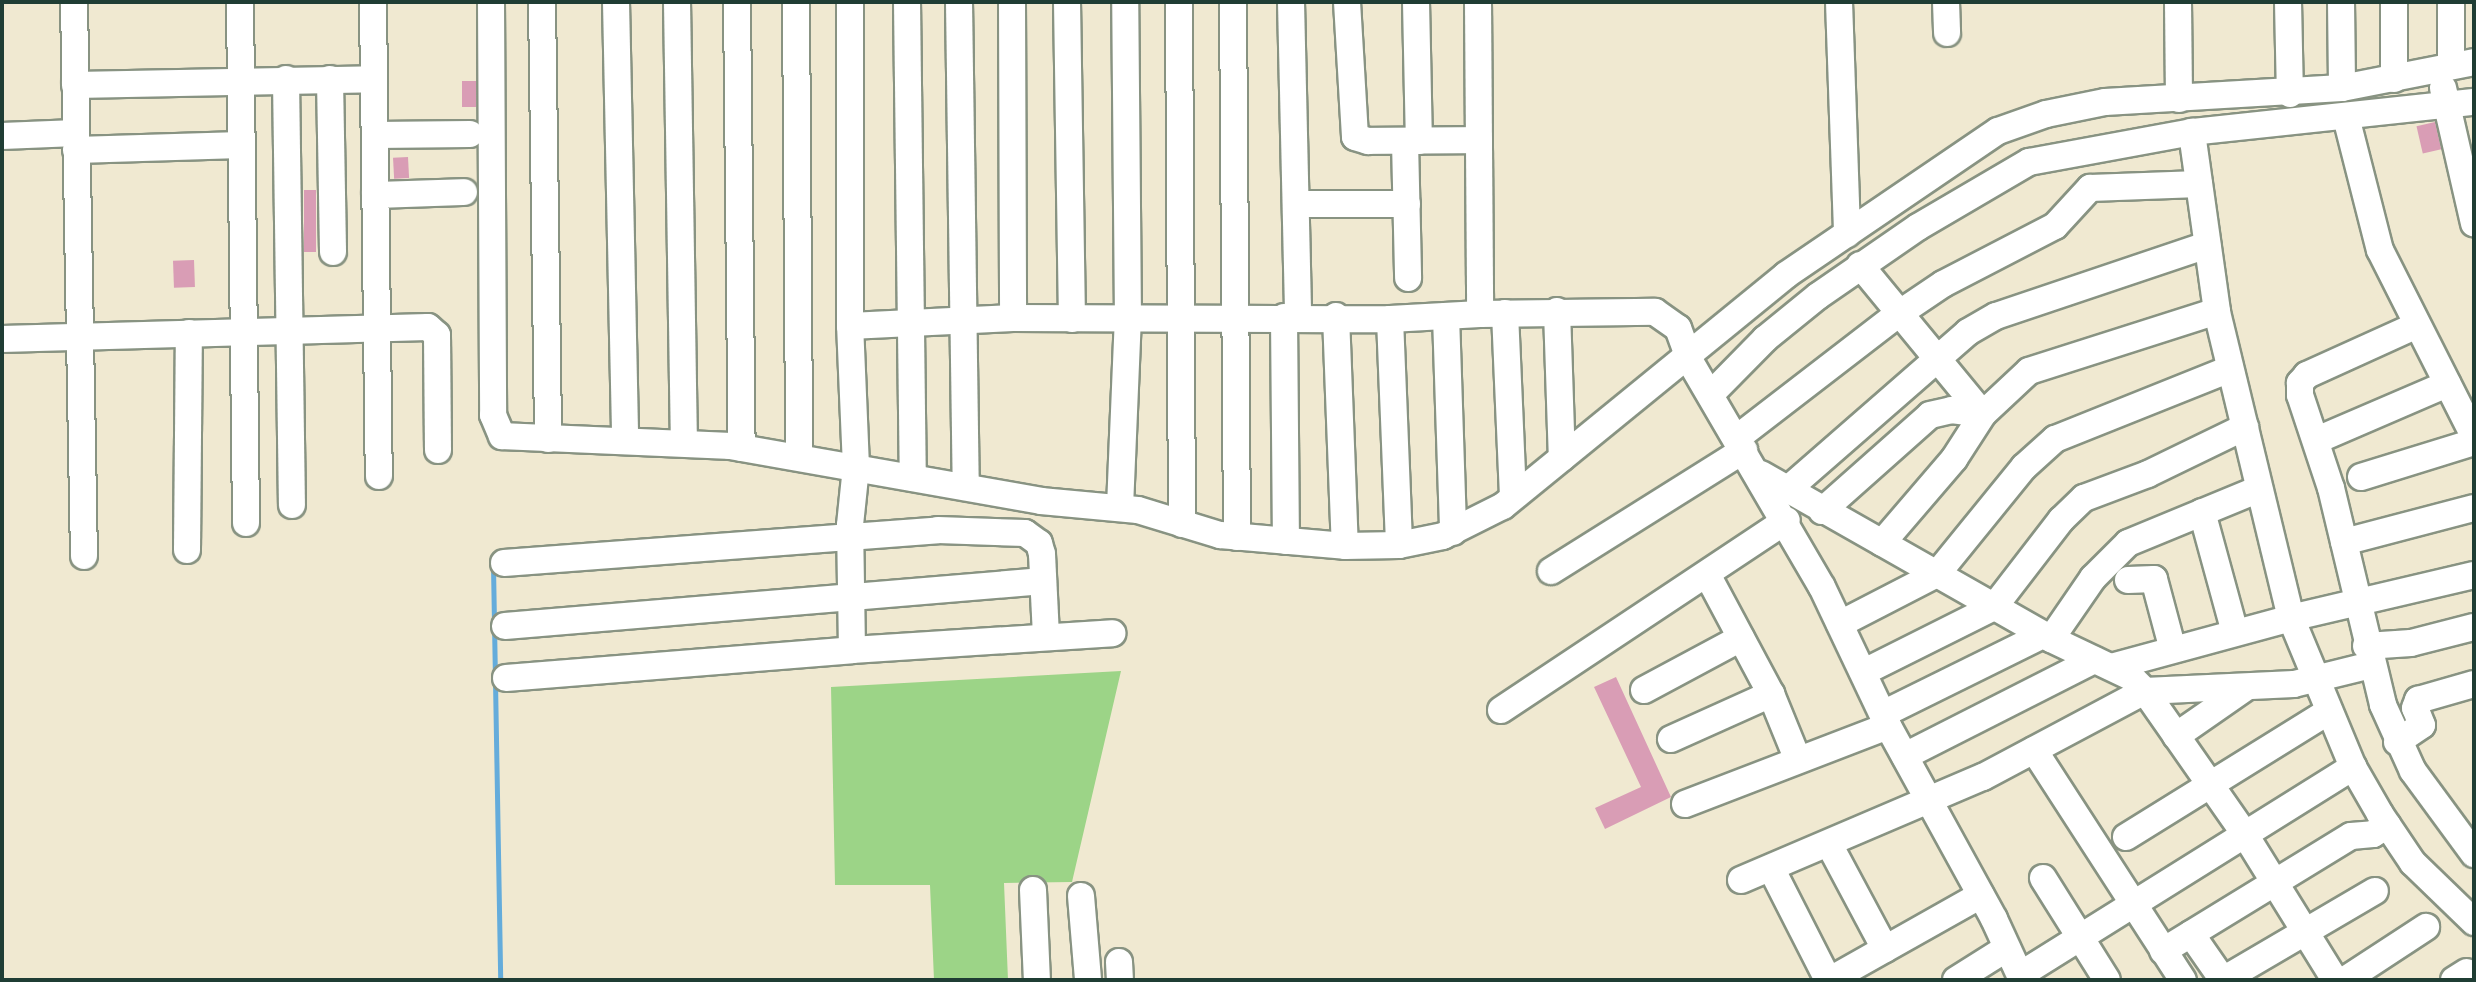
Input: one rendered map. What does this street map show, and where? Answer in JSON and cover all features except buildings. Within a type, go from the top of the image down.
[{"type":"street","points":[[74,2],[84,556]]},
{"type":"street","points":[[240,2],[246,523]]},
{"type":"street","points":[[373,2],[379,476]]},
{"type":"street","points":[[491,2],[493,415],[502,436],[684,441],[742,448],[799,457],[856,472],[912,478],[1052,502],[1120,507],[1237,537],[1345,546],[1399,545],[1452,532],[1513,497],[1562,458],[1698,372],[1765,339],[1860,265],[2029,162],[2192,132],[2346,117],[2449,80]]},
{"type":"street","points":[[542,2],[548,439]]},
{"type":"street","points":[[616,2],[625,440]]},
{"type":"street","points":[[677,2],[684,441]]},
{"type":"street","points":[[737,2],[742,448]]},
{"type":"street","points":[[796,2],[799,457]]},
{"type":"street","points":[[850,2],[850,326],[856,472],[850,538],[852,650]]},
{"type":"street","points":[[908,2],[912,478]]},
{"type":"street","points":[[959,2],[966,487]]},
{"type":"street","points":[[1012,2],[1013,318]]},
{"type":"street","points":[[1066,2],[1072,319]]},
{"type":"street","points":[[1120,507],[1128,320],[1125,2]]},
{"type":"street","points":[[1179,2],[1178,318],[1182,524]]},
{"type":"street","points":[[1233,2],[1238,317],[1237,537]]},
{"type":"street","points":[[1286,541],[1296,204],[1292,2]]},
{"type":"street","points":[[1348,2],[1353,130],[1360,141],[1479,140]]},
{"type":"street","points":[[1408,278],[1407,204],[1412,141],[1416,2]]},
{"type":"street","points":[[1478,2],[1479,140],[1493,314],[1513,497]]},
{"type":"street","points":[[1839,2],[1847,234]]},
{"type":"street","points":[[1946,2],[1947,33]]},
{"type":"street","points":[[2178,2],[2179,99]]},
{"type":"street","points":[[2288,2],[2290,94]]},
{"type":"street","points":[[2341,2],[2342,89]]},
{"type":"street","points":[[2394,2],[2394,79]]},
{"type":"street","points":[[2451,2],[2449,80],[2474,223]]},
{"type":"street","points":[[75,85],[240,79],[374,79]]},
{"type":"street","points":[[286,79],[287,330],[292,505]]},
{"type":"street","points":[[330,79],[333,252]]},
{"type":"street","points":[[1698,372],[1847,234],[1998,131],[2046,114],[2105,102],[2290,94],[2342,89],[2394,79],[2449,80],[2474,102]]},
{"type":"street","points":[[2346,117],[2380,250],[2415,326],[2474,436]]},
{"type":"street","points":[[2192,132],[2217,310],[2291,618],[2353,767],[2413,863],[2474,922]]},
{"type":"street","points":[[375,135],[470,134]]},
{"type":"street","points":[[2,136],[76,142],[241,145]]},
{"type":"street","points":[[1551,571],[1740,444],[1898,315],[1943,284],[2055,226],[2090,188],[2199,184]]},
{"type":"street","points":[[375,195],[464,192]]},
{"type":"street","points":[[1296,204],[1407,204]]},
{"type":"street","points":[[1787,490],[1937,360],[1996,316],[2207,245]]},
{"type":"street","points":[[1860,265],[1898,315],[1983,414]]},
{"type":"street","points":[[1882,543],[1954,459],[1983,414],[2029,371],[2217,310]]},
{"type":"street","points":[[850,326],[1013,318],[1128,320],[1336,316],[1390,319],[1557,311],[1655,312],[1678,328],[1698,372],[1787,520],[1886,720],[1981,895],[2021,978],[2244,833],[2353,767]]},
{"type":"street","points":[[1557,311],[1562,458]]},
{"type":"street","points":[[1336,316],[1345,546]]},
{"type":"street","points":[[1446,316],[1452,532]]},
{"type":"street","points":[[1390,319],[1399,545]]},
{"type":"street","points":[[2415,326],[2307,375],[2300,383],[2344,542],[2369,656],[2398,742],[2440,812],[2474,854]]},
{"type":"street","points":[[2,339],[377,327],[434,329],[438,450]]},
{"type":"street","points":[[187,550],[189,334]]},
{"type":"street","points":[[1840,624],[1937,574],[2024,467],[2055,439],[2230,369]]},
{"type":"street","points":[[2317,440],[2447,384]]},
{"type":"street","points":[[1822,511],[1930,415],[1951,410],[1983,414]]},
{"type":"street","points":[[1864,672],[1994,607],[2061,520],[2084,498],[2185,457],[2245,427]]},
{"type":"street","points":[[2361,477],[2474,442]]},
{"type":"street","points":[[1760,474],[2047,637],[2102,663],[2145,691],[2244,833],[2335,980]]},
{"type":"street","points":[[1685,804],[1798,760],[1886,720],[2047,637],[2108,558],[2128,543],[2259,489]]},
{"type":"street","points":[[2344,542],[2474,508]]},
{"type":"street","points":[[2202,512],[2235,633]]},
{"type":"street","points":[[1501,710],[1707,576],[1787,520]]},
{"type":"street","points":[[504,563],[961,530],[1025,533],[1039,543],[1046,637]]},
{"type":"street","points":[[1905,756],[2102,663],[2173,650],[2355,601],[2474,575]]},
{"type":"street","points":[[1707,576],[1770,694],[1798,760]]},
{"type":"street","points":[[2128,580],[2154,579],[2173,650]]},
{"type":"street","points":[[505,626],[851,594],[1043,580]]},
{"type":"street","points":[[1741,880],[1930,802],[2145,691],[2245,688],[2315,679],[2369,656],[2474,627]]},
{"type":"street","points":[[506,678],[852,650],[1112,633]]},
{"type":"street","points":[[1644,690],[1741,638]]},
{"type":"street","points":[[2398,742],[2422,725],[2415,708],[2418,700],[2474,684]]},
{"type":"street","points":[[2176,736],[2245,688]]},
{"type":"street","points":[[1671,740],[1770,694]]},
{"type":"street","points":[[2126,837],[2329,711]]},
{"type":"street","points":[[2035,750],[2131,906],[2183,980]]},
{"type":"street","points":[[2163,951],[2351,836],[2373,834],[2388,825]]},
{"type":"street","points":[[1829,844],[1885,949]]},
{"type":"street","points":[[1771,868],[1829,980],[1981,895]]},
{"type":"street","points":[[2043,878],[2107,980]]},
{"type":"street","points":[[1033,890],[1037,980]]},
{"type":"street","points":[[2191,933],[2223,980],[2375,891]]},
{"type":"street","points":[[1082,896],[1087,980]]},
{"type":"street","points":[[2345,980],[2426,927]]},
{"type":"street","points":[[1956,980],[2007,947]]},
{"type":"green space","points":[[1121,671],[1072,882],[1004,883],[1008,980],[934,980],[930,885],[835,885],[831,687]]},
{"type":"waterway","points":[[493,566],[500,980]]}]
